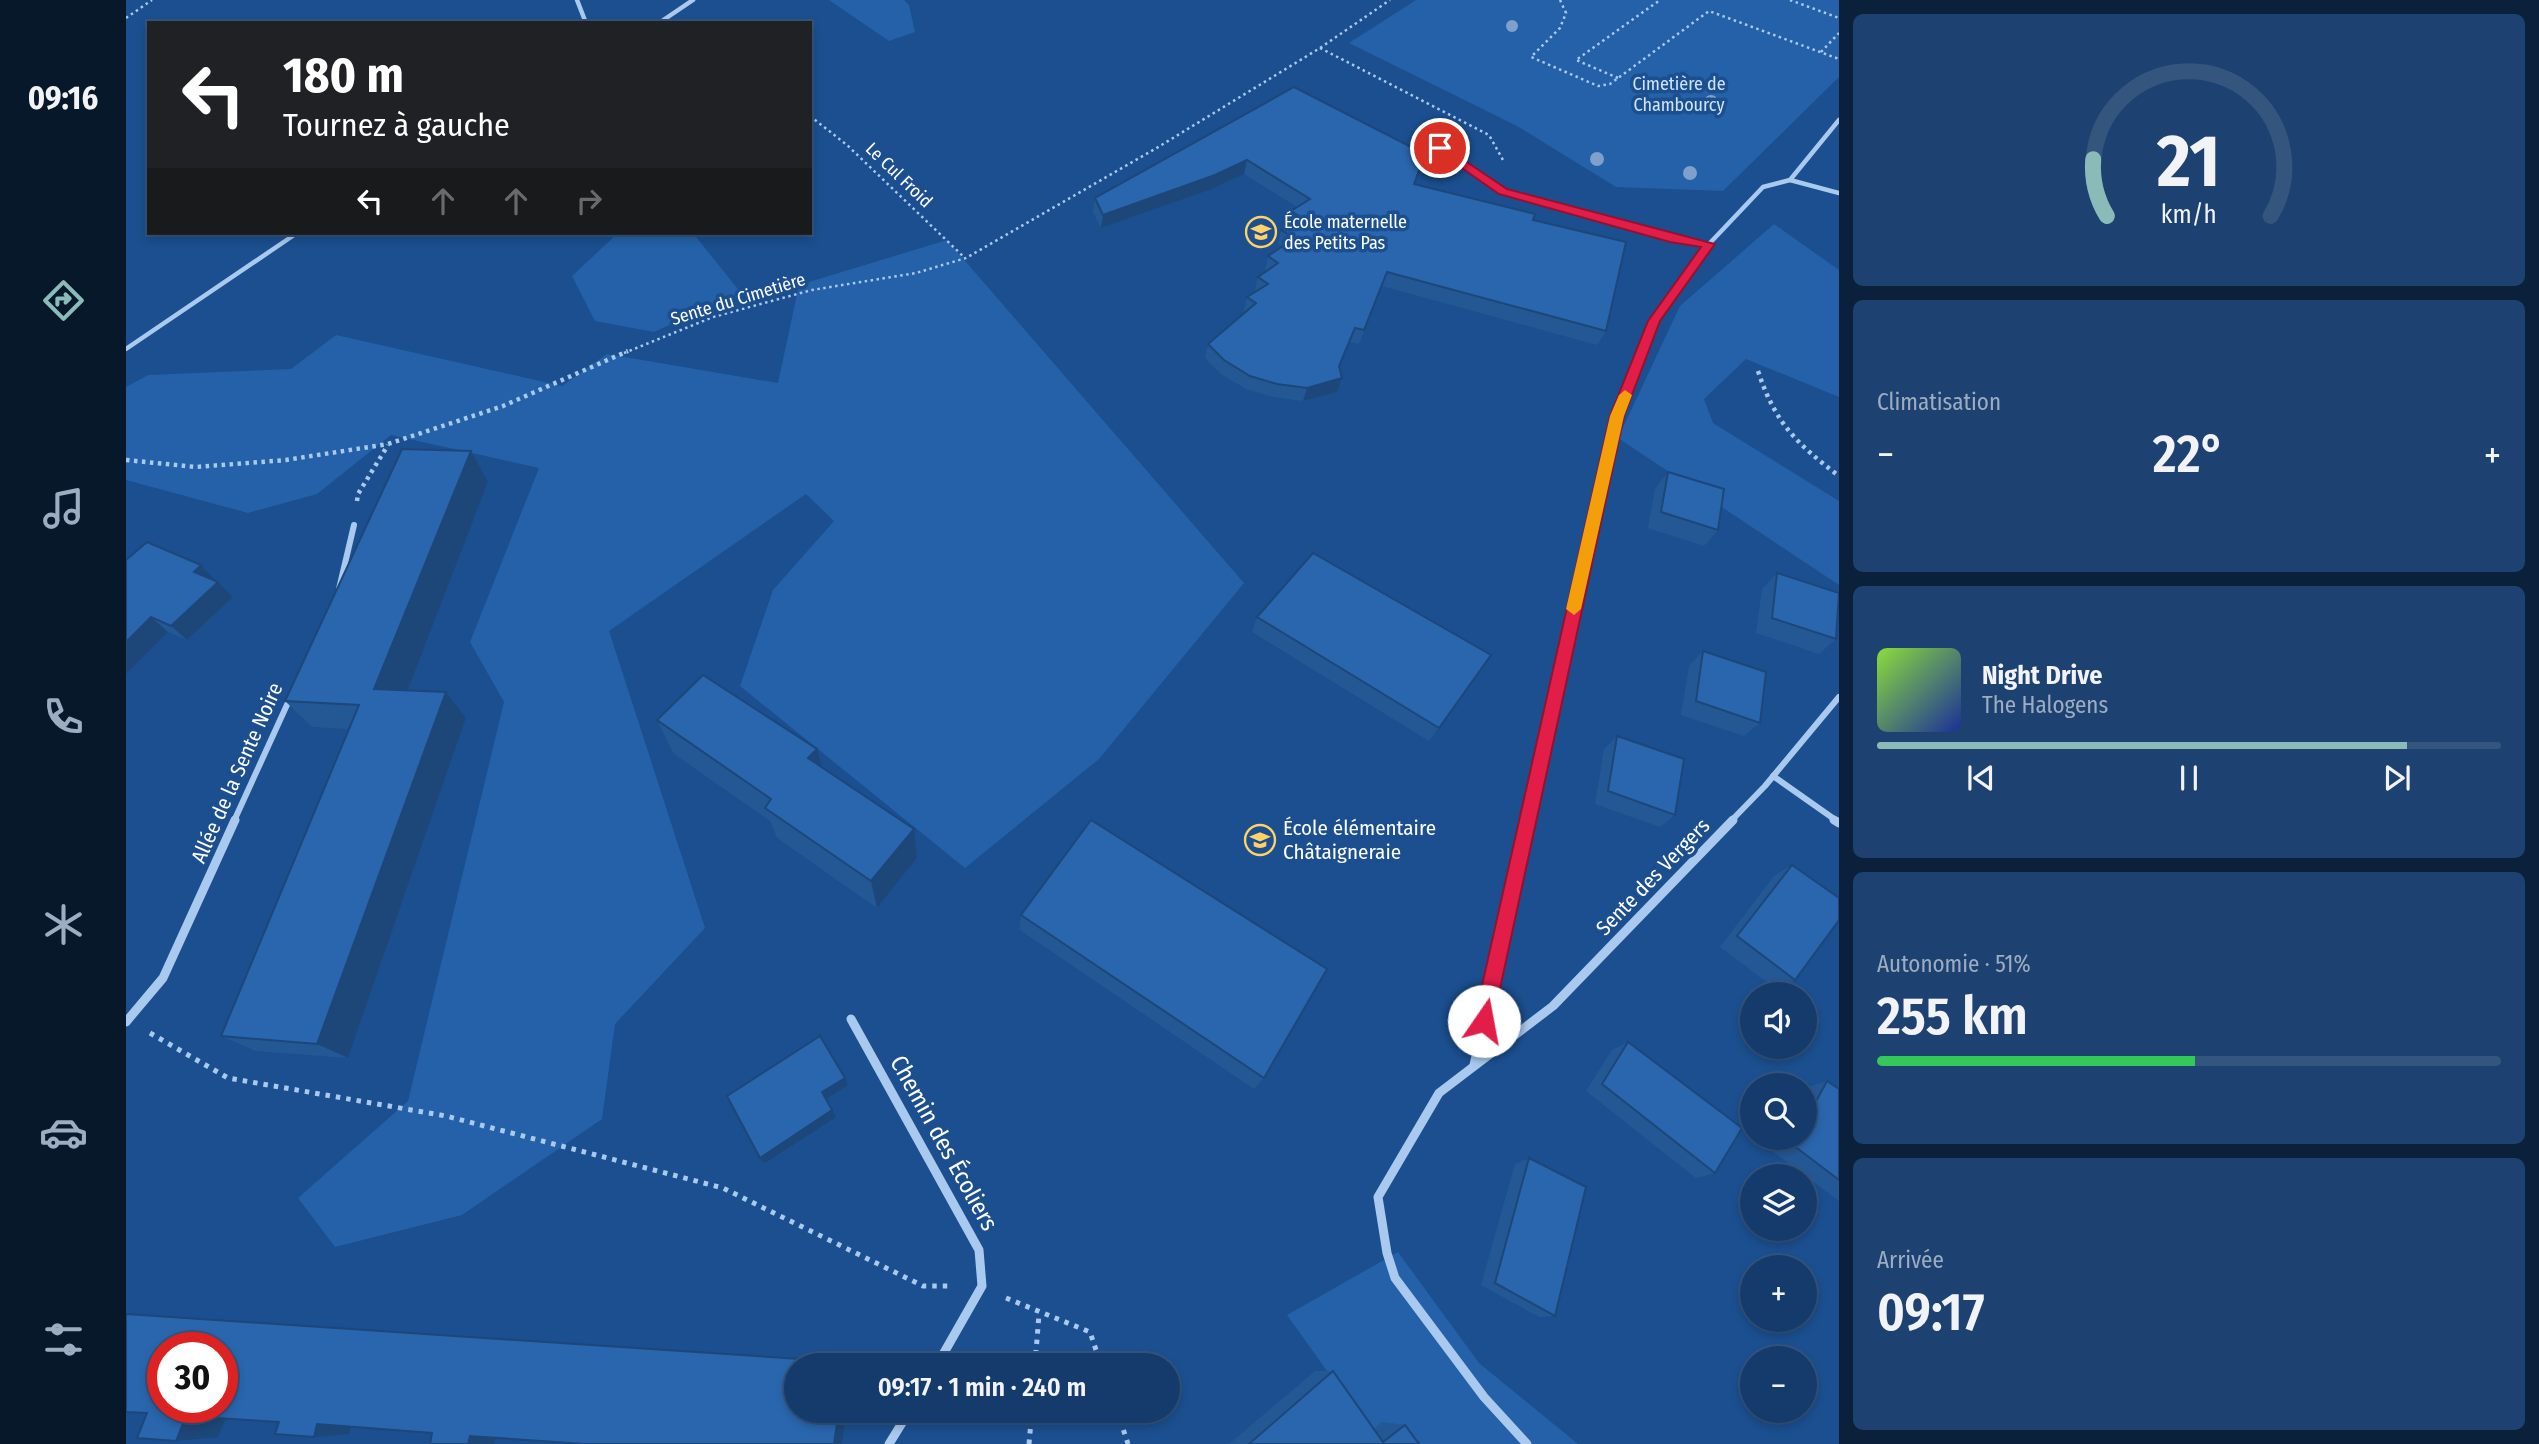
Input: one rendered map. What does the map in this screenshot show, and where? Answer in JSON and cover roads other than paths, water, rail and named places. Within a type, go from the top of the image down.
[{"type":"street","points":[[577,0],[585,21]]},
{"type":"street","points":[[662,21],[693,0]]},
{"type":"street","points":[[1790,180],[1839,120]]},
{"type":"street","points":[[1474,1065],[1617,416],[1654,321],[1709,244],[1763,187],[1790,180],[1839,192]]},
{"type":"street","points":[[126,349],[294,235]]},
{"type":"street","points":[[333,603],[354,525]]},
{"type":"street","name":"Allée de la Sente Noire","points":[[127,1021],[163,978],[294,690]]},
{"type":"street","name":"Sente des Vergers","points":[[1527,1444],[1483,1397],[1395,1278],[1387,1253],[1378,1197],[1439,1093],[1553,1006],[1773,776],[1839,697]]},
{"type":"street","points":[[1773,776],[1839,823]]},
{"type":"street","name":"Chemin des Écoliers","points":[[851,1019],[979,1250],[982,1286],[944,1353]]},
{"type":"street","points":[[889,1444],[901,1423]]},
{"type":"lane","points":[[1440,148],[1503,192],[1674,239],[1709,244]]},
{"type":"place","name":"École maternelle des Petits Pas","points":[[1261,232]]},
{"type":"place","name":"École élémentaire Châtaigneraie","points":[[1260,840]]},
{"type":"park label","name":"Cimetière de Chambourcy","points":[[1679,94]]}]
